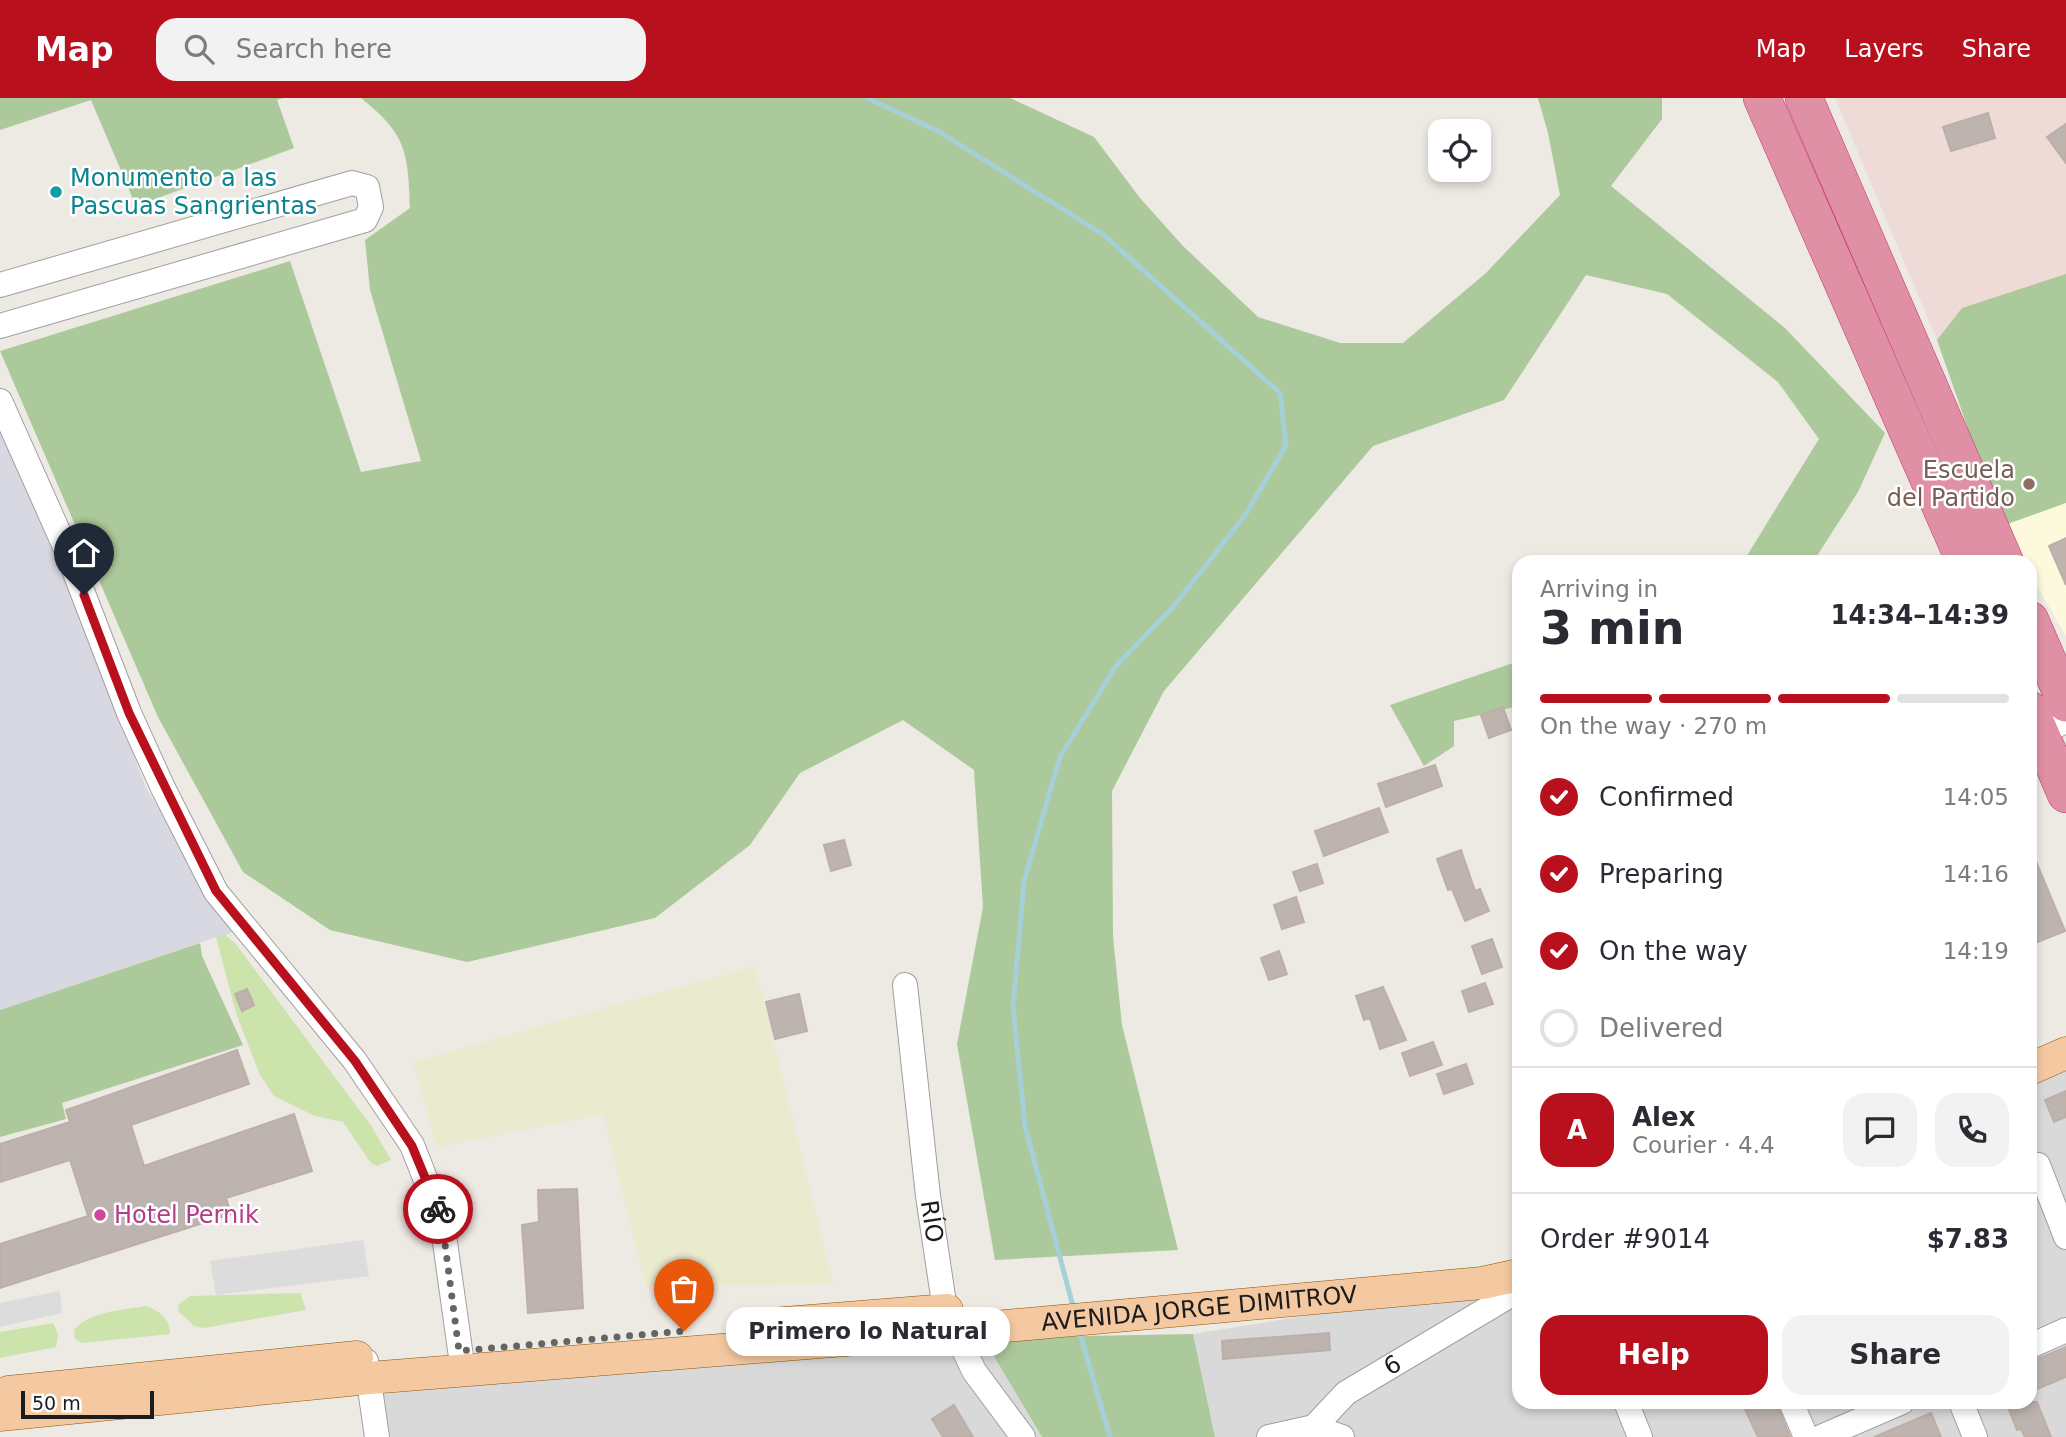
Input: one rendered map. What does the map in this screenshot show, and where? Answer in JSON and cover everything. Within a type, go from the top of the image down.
[{"type":"highway","points":[[1762,98],[1962,555]]},
{"type":"highway","points":[[1804,98],[2002,555]]},
{"type":"highway","points":[[2037,636],[2066,703]]},
{"type":"highway","points":[[2045,721],[2066,794]]},
{"type":"main road","points":[[2037,1043],[2066,1030]]},
{"type":"main road","points":[[2037,1066],[2066,1053]]},
{"type":"main road","name":"AVENIDA JORGE DIMITROV","points":[[1116,1305],[1476,1264],[1512,1256]]},
{"type":"main road","name":"AVENIDA JORGE DIMITROV","points":[[0,1393],[461,1361],[1116,1305],[1482,1283],[1512,1277]]},
{"type":"main road","name":"AVENIDA JORGE DIMITROV","points":[[0,1415],[367,1368]]},
{"type":"street","points":[[0,285],[352,183],[367,187],[371,206],[365,220],[0,326]]},
{"type":"street","points":[[0,401],[66,549],[129,713],[216,891],[355,1061],[412,1146],[442,1221],[461,1361]]},
{"type":"street","name":"RÍO","points":[[905,985],[928,1196],[949,1320],[974,1371],[1023,1437]]},
{"type":"street","points":[[2038,1164],[2066,1237]]},
{"type":"street","name":"6","points":[[1314,1426],[1346,1393],[1512,1294]]},
{"type":"street","points":[[2037,1343],[2066,1330]]},
{"type":"street","points":[[367,1368],[377,1437]]},
{"type":"street","points":[[1629,1409],[1640,1437]]},
{"type":"street","points":[[1794,1409],[1806,1437]]},
{"type":"street","points":[[1821,1437],[1886,1409]]},
{"type":"street","points":[[1964,1409],[1975,1437]]},
{"type":"street","points":[[1269,1437],[1314,1426],[1342,1437]]},
{"type":"shaded area","points":[[1835,98],[2066,98],[2066,334],[1937,340]]},
{"type":"shaded area","name":"Escuela del Partido","points":[[2066,386],[2066,636],[2037,586],[2037,555],[2019,555],[2002,526]]},
{"type":"shaded area","points":[[0,400],[146,788],[193,865],[239,929],[0,1010]]},
{"type":"shaded area","points":[[2066,1068],[2066,1437],[1215,1437],[1193,1334],[1512,1282],[1512,1409],[2037,1409],[2037,1079]]},
{"type":"shaded area","points":[[363,1240],[369,1276],[216,1295],[210,1261]]},
{"type":"shaded area","points":[[60,1291],[62,1313],[0,1327],[0,1303]]},
{"type":"shaded area","points":[[983,1338],[1042,1437],[385,1437],[383,1394]]},
{"type":"green space","points":[[0,98],[283,98],[277,100],[294,148],[136,206],[91,100],[0,130]]},
{"type":"green space","points":[[361,98],[1010,98],[1094,137],[1140,198],[1183,246],[1258,317],[1340,343],[1403,343],[1486,273],[1560,195],[1538,98],[1662,98],[1662,119],[1611,186],[1785,328],[1885,433],[1858,492],[1818,555],[1747,555],[1819,439],[1778,382],[1667,294],[1586,275],[1504,400],[1373,446],[1164,691],[1112,791],[1113,937],[1122,1025],[1178,1250],[995,1260],[957,1044],[983,907],[974,770],[903,720],[800,773],[750,845],[655,918],[467,962],[330,930],[243,872],[158,717],[0,351],[290,261],[361,472],[421,461],[370,290],[365,240],[410,208],[408,172],[402,146],[388,123]]},
{"type":"green space","points":[[2066,274],[2066,503],[2002,526],[1937,340],[1962,308]]},
{"type":"green space","points":[[0,632],[107,696],[146,789],[193,865],[239,929],[225,935],[235,943],[372,1127],[391,1160],[377,1166],[371,1163],[343,1122],[315,1116],[274,1096],[260,1075],[236,1013],[216,937],[0,1010]]},
{"type":"green space","points":[[1512,663],[1512,708],[1454,721],[1454,746],[1424,766],[1390,705]]},
{"type":"green space","points":[[200,943],[202,956],[243,1045],[62,1103],[66,1119],[0,1137],[0,1010]]},
{"type":"green space","points":[[755,966],[833,1284],[646,1287],[603,1114],[437,1147],[413,1062]]},
{"type":"green space","points":[[300,1293],[306,1310],[203,1328],[194,1326],[178,1311],[179,1304],[190,1296]]},
{"type":"green space","points":[[146,1306],[163,1316],[170,1334],[82,1343],[75,1339],[74,1330],[89,1319],[107,1312]]},
{"type":"green space","points":[[53,1323],[58,1334],[56,1347],[0,1358],[0,1332]]},
{"type":"green space","points":[[1193,1334],[1215,1437],[1042,1437],[983,1338]]},
{"type":"building","points":[[1988,113],[1995,138],[1951,151],[1943,127]]},
{"type":"building","points":[[2066,124],[2066,163],[2047,137]]},
{"type":"building","points":[[2066,538],[2066,585],[2049,546]]},
{"type":"building","points":[[1503,707],[1511,730],[1489,738],[1481,715]]},
{"type":"building","points":[[1435,765],[1442,786],[1386,807],[1378,784]]},
{"type":"building","points":[[1379,808],[1388,832],[1324,856],[1315,831]]},
{"type":"building","points":[[844,840],[851,865],[831,871],[824,845]]},
{"type":"building","points":[[1461,850],[1475,891],[1480,889],[1489,911],[1465,921],[1452,889],[1448,890],[1437,859]]},
{"type":"building","points":[[1317,864],[1323,883],[1300,891],[1293,872]]},
{"type":"building","points":[[2037,864],[2065,931],[2037,942]]},
{"type":"building","points":[[1296,897],[1304,922],[1282,929],[1274,905]]},
{"type":"building","points":[[1492,939],[1502,967],[1482,974],[1472,946]]},
{"type":"building","points":[[1279,951],[1287,974],[1269,980],[1261,958]]},
{"type":"building","points":[[1485,983],[1493,1004],[1469,1012],[1462,991]]},
{"type":"building","points":[[1383,987],[1406,1040],[1380,1049],[1370,1018],[1364,1020],[1356,996]]},
{"type":"building","points":[[247,989],[254,1005],[242,1011],[235,994]]},
{"type":"building","points":[[799,994],[807,1031],[775,1039],[766,1002]]},
{"type":"building","points":[[1433,1042],[1442,1065],[1410,1076],[1402,1053]]},
{"type":"building","points":[[237,1050],[249,1084],[131,1125],[144,1166],[294,1114],[312,1171],[226,1198],[231,1214],[0,1288],[0,1244],[88,1216],[70,1160],[0,1182],[0,1144],[70,1122],[66,1110]]},
{"type":"building","points":[[1466,1064],[1473,1084],[1444,1094],[1437,1074]]},
{"type":"building","points":[[2066,1091],[2066,1117],[2054,1122],[2045,1100]]},
{"type":"building","points":[[577,1189],[583,1308],[528,1313],[522,1225],[539,1222],[538,1190]]},
{"type":"building","points":[[1329,1333],[1330,1350],[1223,1359],[1222,1341]]},
{"type":"building","points":[[2066,1347],[2066,1377],[2037,1389],[2037,1359]]},
{"type":"building","points":[[2037,1402],[2051,1437],[2025,1437],[2021,1429],[2017,1430],[2009,1409],[2037,1409]]},
{"type":"building","points":[[954,1405],[973,1437],[943,1437],[932,1419]]},
{"type":"building","points":[[1745,1409],[1779,1409],[1790,1437],[1758,1437]]},
{"type":"building","points":[[1931,1413],[1941,1437],[1874,1437]]},
{"type":"waterway","points":[[867,98],[938,131],[1104,235],[1280,393],[1286,445],[1246,514],[1173,607],[1115,667],[1060,757],[1024,881],[1013,1007],[1025,1126],[1074,1310]]},
{"type":"waterway","points":[[1079,1330],[1110,1437]]},
{"type":"way so far","points":[[438,1209],[442,1221],[459,1351],[684,1331]]},
{"type":"place","name":"Monumento a las Pascuas Sangrientas","points":[[56,192]]},
{"type":"place","name":"Escuela del Partido","points":[[2029,484]]},
{"type":"place","name":"Hotel Pernik","points":[[100,1215]]},
{"type":"place","name":"Primero lo Natural","points":[[684,1331]]},
{"type":"route","points":[[84,595],[129,713],[163,788],[216,891],[355,1061],[412,1146],[438,1209]]}]
